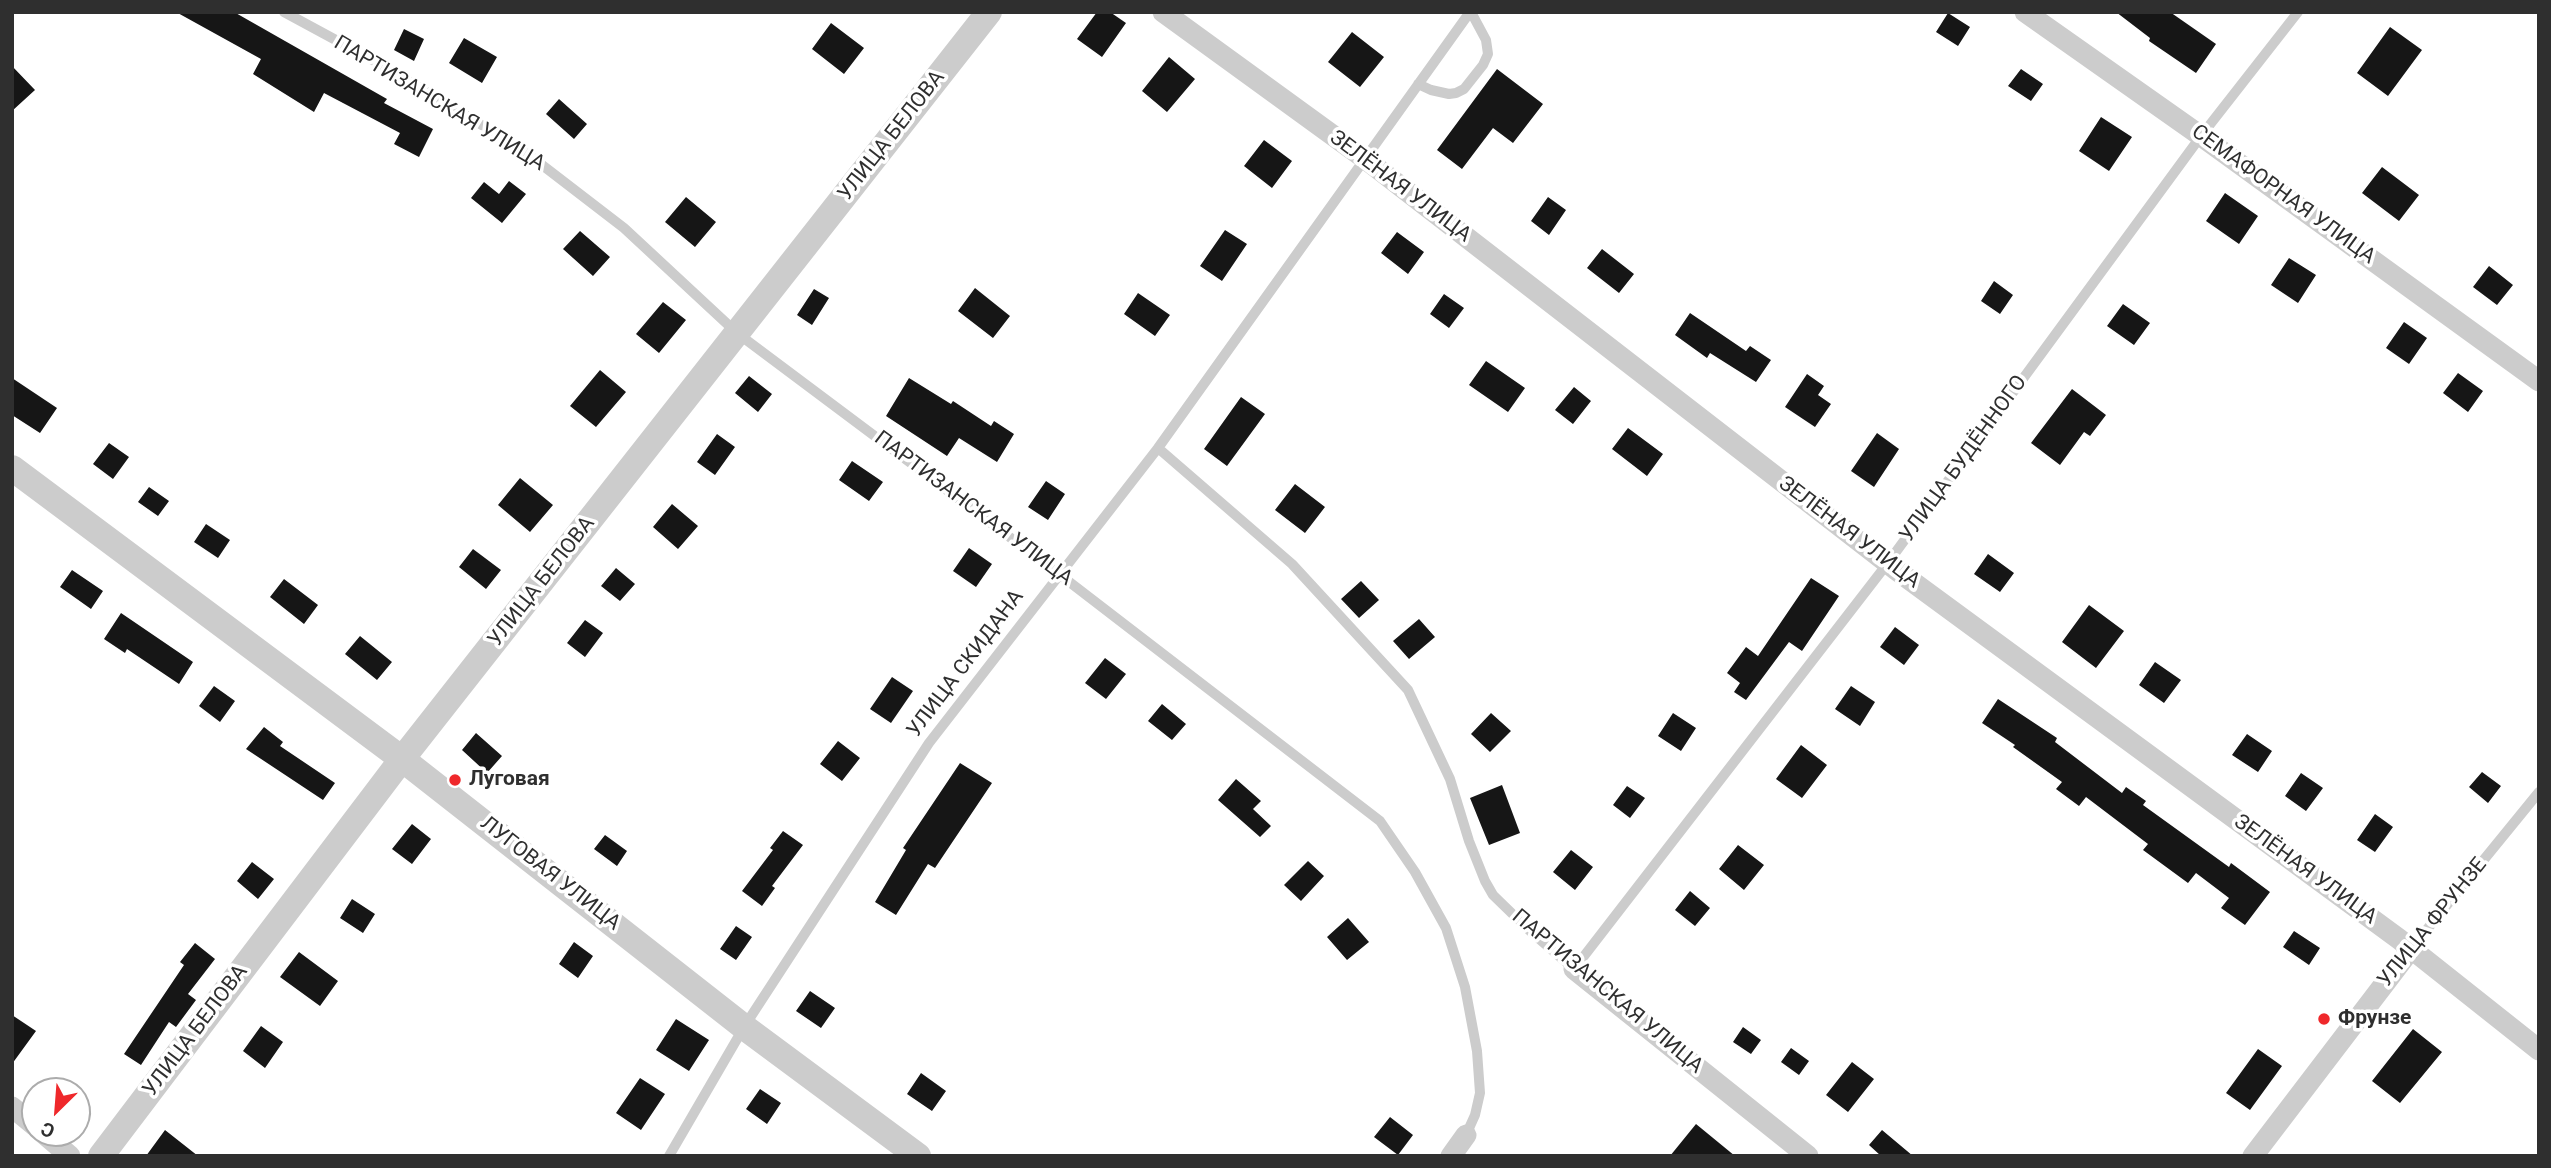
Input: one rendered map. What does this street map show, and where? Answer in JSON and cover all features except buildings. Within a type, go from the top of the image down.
[{"type":"street","name":"УЛИЦА БЕЛОВА","points":[[101,1156],[402,759],[989,12]]},
{"type":"street","name":"ЗЕЛЁНАЯ УЛИЦА","points":[[1163,12],[1364,158],[1887,564],[2411,949],[2539,1050]]},
{"type":"street","name":"СЕМАФОРНАЯ УЛИЦА","points":[[2025,12],[2202,136],[2539,381]]},
{"type":"street","name":"ЛУГОВАЯ УЛИЦА","points":[[12,468],[402,759],[744,1027],[918,1156]]},
{"type":"street","name":"УЛИЦА ФРУНЗЕ","points":[[2253,1156],[2411,949]]},
{"type":"street","name":"ПАРТИЗАНСКАЯ УЛИЦА","points":[[1574,969],[1808,1156]]},
{"type":"street","points":[[1451,1156],[1466,1135]]},
{"type":"lane","name":"ПАРТИЗАНСКАЯ УЛИЦА","points":[[284,12],[382,65],[520,148],[624,228],[737,333],[1059,574],[1380,821],[1415,872],[1446,928],[1465,987],[1478,1051],[1480,1093],[1475,1115],[1466,1135]]},
{"type":"lane","name":"УЛИЦА СКИДАНА","points":[[669,1156],[744,1027],[929,743],[1158,448],[1470,12]]},
{"type":"lane","points":[[1418,84],[1431,90],[1456,93],[1464,89],[1483,65],[1489,54],[1486,40],[1470,12]]},
{"type":"lane","name":"УЛИЦА БУДЁННОГО","points":[[1574,969],[1887,564],[2202,136],[2298,12]]},
{"type":"lane","name":"ПАРТИЗАНСКАЯ УЛИЦА","points":[[1158,448],[1292,564],[1408,690],[1450,779],[1472,850],[1493,895],[1574,969]]},
{"type":"lane","name":"УЛИЦА ФРУНЗЕ","points":[[2411,949],[2539,792]]},
{"type":"place","name":"Луговая","points":[[455,780]]},
{"type":"place","name":"Фрунзе","points":[[2324,1019]]}]
